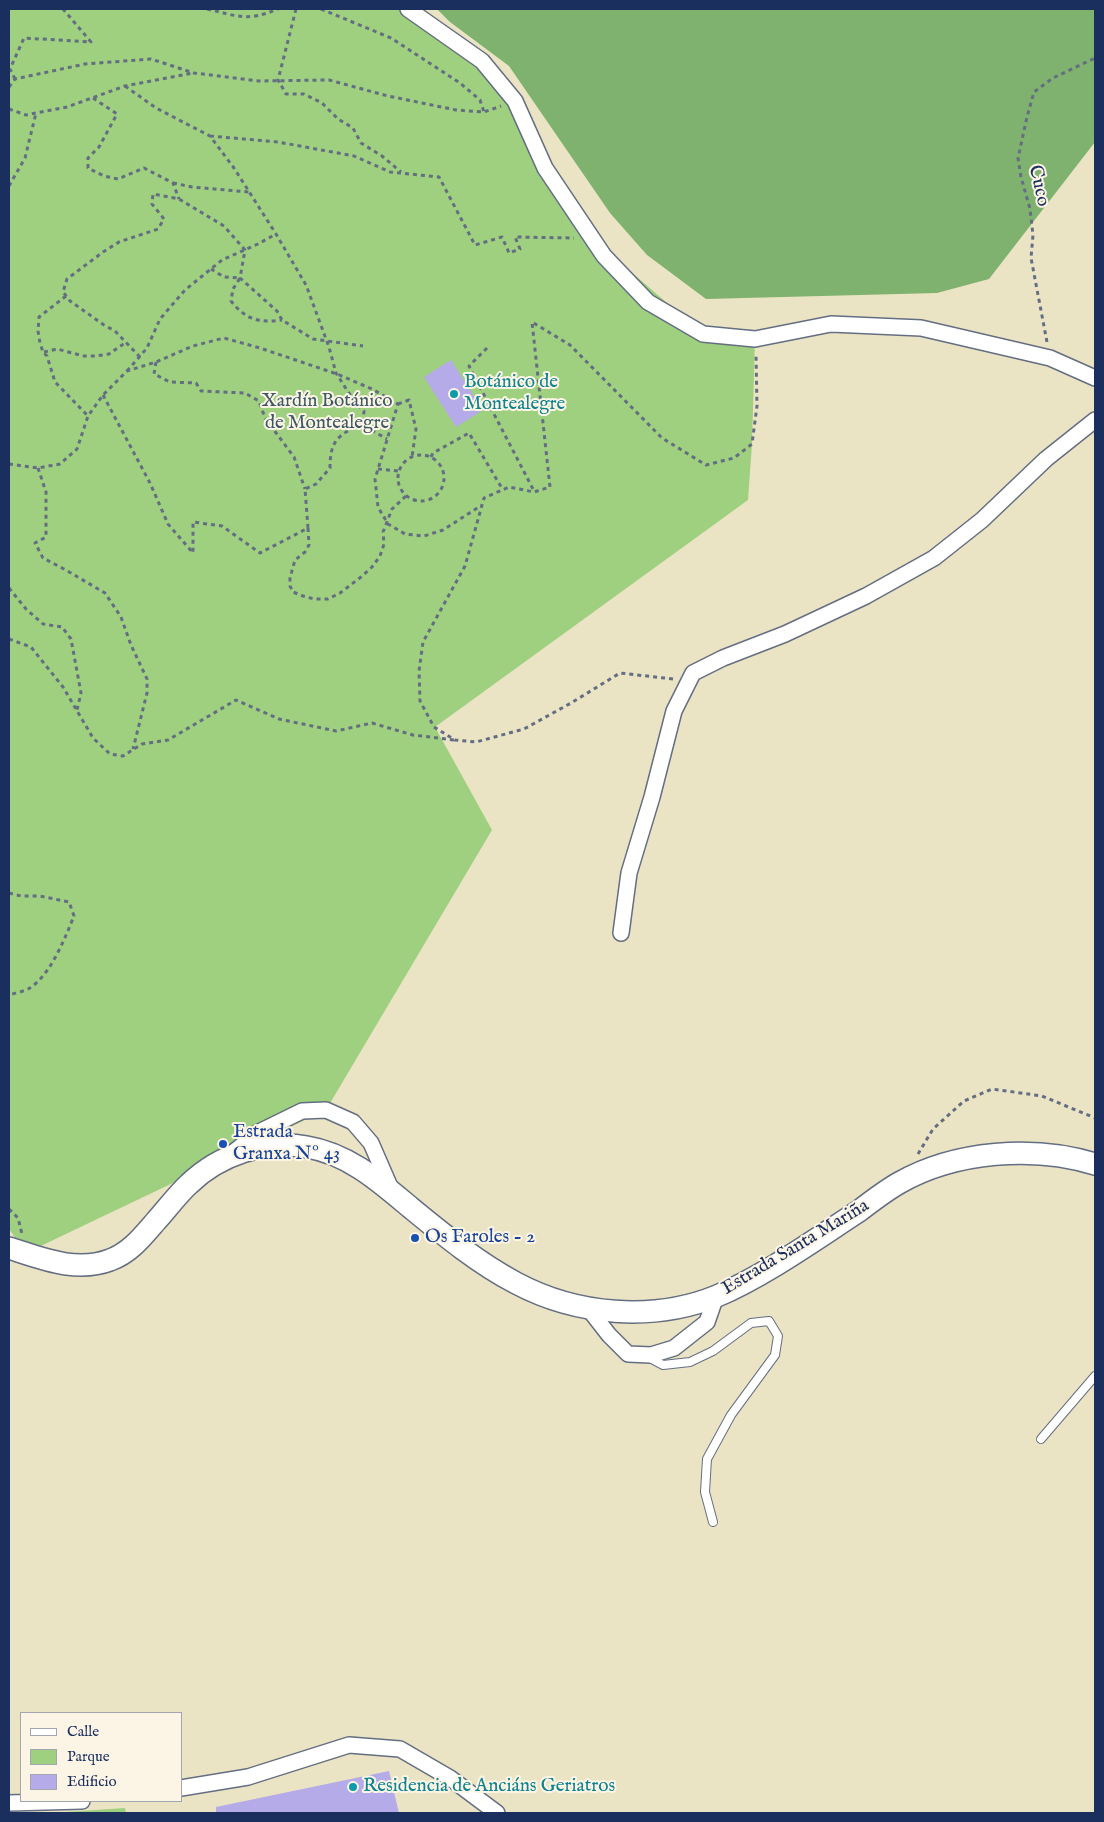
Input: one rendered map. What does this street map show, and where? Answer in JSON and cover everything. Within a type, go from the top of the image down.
[{"type":"main road","name":"Estrada Santa Mariña","points":[[9,1248],[46,1260],[69,1264],[83,1265],[109,1261],[136,1244],[189,1184],[226,1159],[242,1152],[266,1146],[307,1147],[344,1159],[391,1189],[410,1207],[463,1249],[499,1273],[533,1292],[555,1300],[588,1308],[608,1311],[645,1312],[687,1305],[716,1296],[757,1276],[900,1182],[940,1166],[981,1156],[1027,1153],[1059,1155],[1095,1164]]},
{"type":"street","points":[[408,9],[482,61],[515,101],[545,168],[604,256],[648,302],[704,334],[755,339],[830,324],[921,328],[1050,358],[1095,378]]},
{"type":"street","points":[[621,933],[629,873],[652,797],[674,711],[693,673],[723,658],[785,634],[866,596],[934,558],[982,520],[1046,458],[1095,420]]},
{"type":"street","points":[[226,1159],[257,1133],[302,1111],[326,1110],[353,1122],[372,1144],[391,1189]]},
{"type":"street","points":[[588,1308],[609,1335],[628,1354],[651,1356],[674,1348],[707,1322],[716,1296]]},
{"type":"street","points":[[182,1788],[248,1777],[349,1745],[400,1749],[450,1778],[497,1813]]},
{"type":"street","points":[[9,1804],[58,1802]]},
{"type":"lane","points":[[645,1355],[663,1364],[690,1362],[713,1351],[751,1323],[769,1321],[778,1336],[775,1355],[731,1415],[707,1459],[705,1492],[713,1522]]},
{"type":"lane","points":[[1040,1439],[1095,1376]]},
{"type":"path","points":[[15,79],[10,68],[24,38],[91,42],[63,9]]},
{"type":"path","points":[[207,9],[231,16],[249,18],[267,14],[278,9]]},
{"type":"path","points":[[296,9],[278,80],[286,94],[304,94],[322,103],[338,119],[353,128],[361,143],[382,156],[401,173]]},
{"type":"path","points":[[321,9],[391,38],[460,83],[480,100],[484,112]]},
{"type":"path","name":"Cuco","points":[[1050,358],[1032,258],[1033,235],[1030,210],[1018,158],[1034,92],[1053,78],[1095,58]]},
{"type":"path","points":[[9,87],[15,79],[85,64],[151,59],[194,73],[259,81],[329,80],[388,96],[446,108],[484,112],[515,101]]},
{"type":"path","points":[[9,109],[26,115],[67,107],[125,86],[194,73]]},
{"type":"path","points":[[125,86],[156,108],[210,136],[278,142],[354,156],[390,172],[439,177],[475,245],[502,237],[509,252],[520,248],[515,237],[593,239]]},
{"type":"path","points":[[93,98],[117,114],[99,147],[88,158],[88,168],[104,176],[118,179],[144,168],[173,183],[249,192]]},
{"type":"path","points":[[9,186],[25,158],[36,113]]},
{"type":"path","points":[[210,136],[249,192],[306,285],[337,374],[354,401],[364,411],[364,424],[387,439]]},
{"type":"path","points":[[173,183],[179,199]]},
{"type":"path","points":[[140,357],[115,331],[70,302],[63,292],[67,279],[119,242],[158,229],[164,218],[152,204],[154,194],[179,199],[224,226],[245,250]]},
{"type":"path","points":[[9,464],[38,468],[60,464],[77,449],[88,416],[103,395],[140,357],[147,348],[160,319],[185,290],[222,260],[276,234]]},
{"type":"path","points":[[245,250],[240,278],[233,289],[231,302],[240,313],[254,320],[267,322],[282,320]]},
{"type":"path","points":[[211,269],[224,276],[240,278],[277,310],[282,320],[313,338],[363,346]]},
{"type":"path","points":[[66,296],[39,317],[38,331],[43,352],[47,356],[55,382],[88,416]]},
{"type":"path","points":[[455,740],[434,727],[420,701],[419,671],[423,642],[465,566],[484,498],[510,487],[534,492],[550,487],[532,322],[570,345],[662,438],[706,465],[734,458],[752,444],[757,406],[755,339]]},
{"type":"path","points":[[127,371],[156,362],[193,346],[224,338],[260,348],[337,374],[398,404],[409,400],[416,428],[412,457]]},
{"type":"path","points":[[43,352],[57,349],[84,356],[102,355],[109,354],[125,343]]},
{"type":"path","points":[[486,348],[469,366],[534,492]]},
{"type":"path","points":[[156,362],[154,374],[170,382],[196,383],[201,391],[245,393],[259,400],[265,418],[294,457],[305,489],[309,545],[305,552],[295,560],[292,567],[290,586],[293,592],[314,600],[328,599],[350,586],[372,567],[380,556],[384,544],[384,532],[392,509],[406,496]]},
{"type":"path","points":[[103,395],[150,484],[168,524],[192,553],[192,522],[222,526],[260,553],[308,528]]},
{"type":"path","points":[[398,404],[375,479],[378,507],[388,524],[405,534],[424,536],[443,530],[482,505]]},
{"type":"path","points":[[305,489],[316,484],[330,468],[330,454],[335,440],[342,433],[364,424]]},
{"type":"path","points":[[431,457],[469,433],[502,490]]},
{"type":"path","points":[[424,455],[431,457],[438,462],[444,476],[444,484],[436,496],[422,502],[406,496],[399,486],[399,471],[403,464],[412,457],[424,455]]},
{"type":"path","points":[[38,468],[46,492],[46,537],[35,543],[43,558],[105,593],[121,617],[131,645],[147,679],[147,693],[132,750]]},
{"type":"path","points":[[378,469],[399,471]]},
{"type":"path","points":[[9,588],[26,609],[43,624],[62,627],[71,639],[81,693],[77,711]]},
{"type":"path","points":[[9,639],[31,647],[63,687],[93,738],[110,754],[123,756],[142,744],[168,740],[212,712],[236,700],[279,720],[336,731],[372,723],[413,735],[476,742],[524,729],[571,703],[620,672],[689,681]]},
{"type":"path","points":[[9,893],[21,896],[40,896],[70,902],[74,916],[64,940],[43,976],[28,989],[9,995]]},
{"type":"path","points":[[915,1158],[933,1129],[964,1101],[992,1089],[1042,1096],[1095,1118]]},
{"type":"green space","name":"Xardín Botánico de Montealegre","points":[[9,9],[417,9],[515,101],[593,239],[703,334],[755,339],[752,444],[748,500],[435,727],[492,830],[326,1110],[26,1253],[9,1229]]},
{"type":"green space","points":[[437,9],[1095,9],[1095,142],[989,279],[937,293],[706,299],[647,255],[610,213],[509,66],[450,22]]},
{"type":"green space","points":[[125,1808],[126,1813],[50,1813]]},
{"type":"building","name":"Botánico de Montealegre","points":[[451,360],[483,410],[456,427],[424,377]]},
{"type":"building","name":"Residencia de Anciáns Geriatros","points":[[389,1771],[399,1813],[216,1813],[216,1807]]},
{"type":"place","name":"Botánico de Montealegre","points":[[454,394]]},
{"type":"place","name":"Estrada Granxa Nº 43","points":[[223,1144]]},
{"type":"place","name":"Os Faroles - 2","points":[[415,1238]]},
{"type":"place","name":"Residencia de Anciáns Geriatros","points":[[353,1787]]}]
